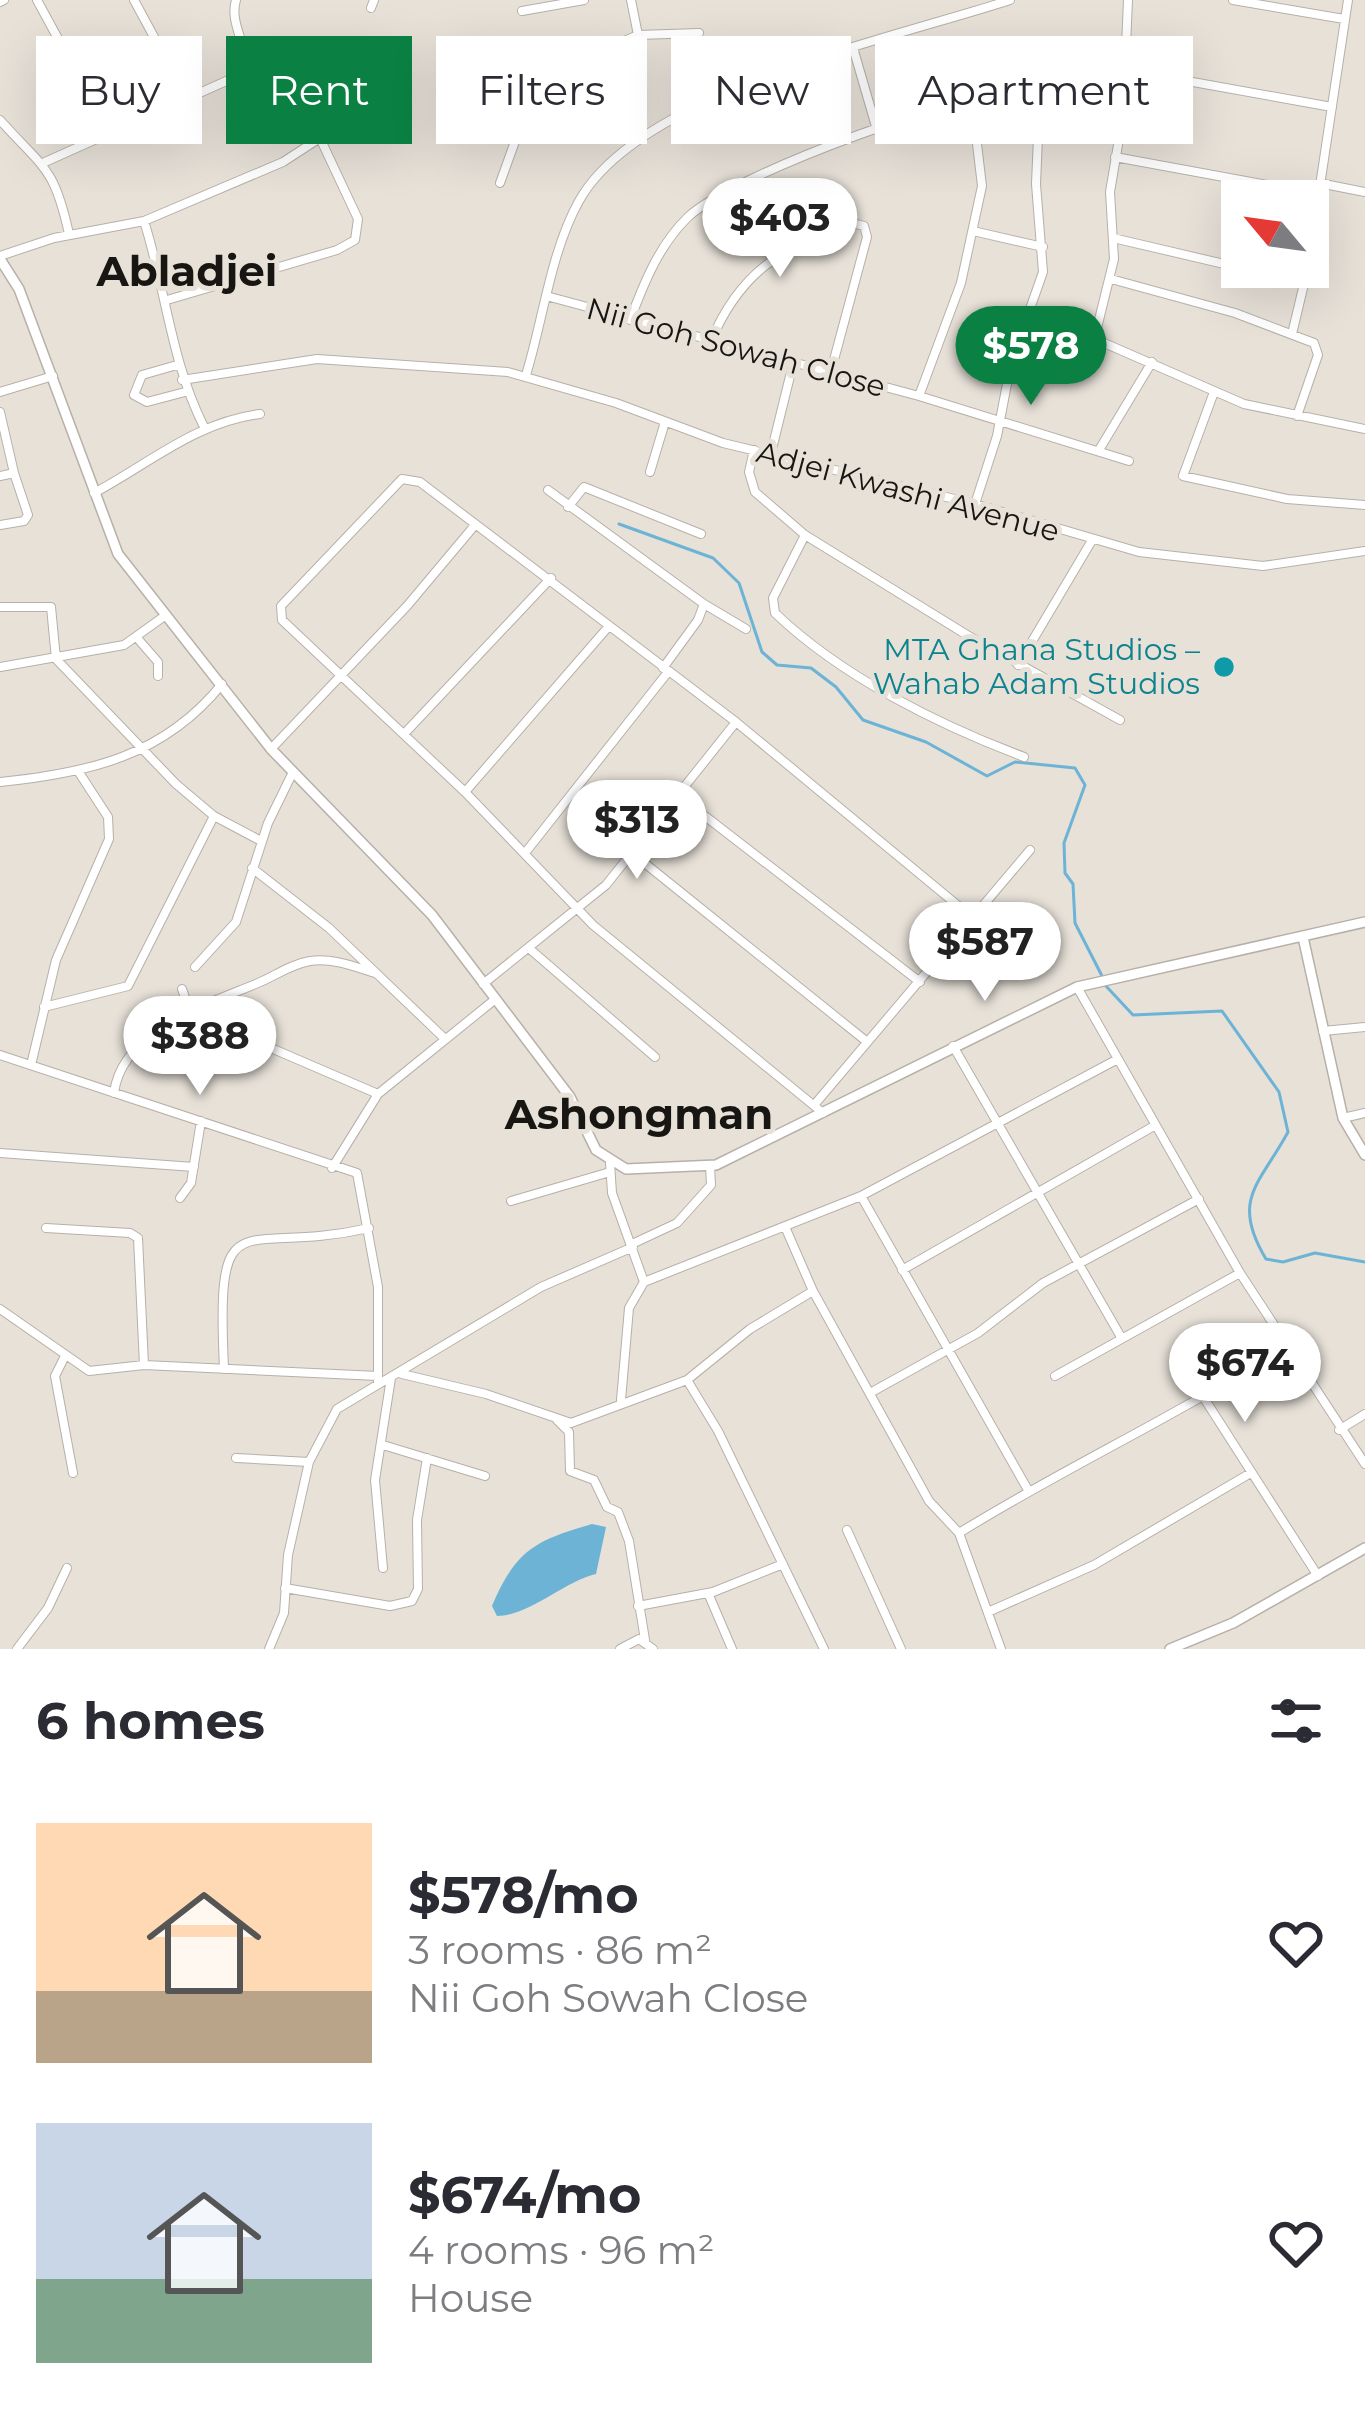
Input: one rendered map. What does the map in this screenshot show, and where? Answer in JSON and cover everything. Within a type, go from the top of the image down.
[{"type":"street","points":[[37,0],[57,36]]},
{"type":"street","points":[[134,0],[153,36]]},
{"type":"street","points":[[202,90],[246,67],[234,23],[236,0]]},
{"type":"street","points":[[522,10],[584,0]]},
{"type":"street","points":[[631,0],[638,35],[699,33]]},
{"type":"street","points":[[526,375],[581,197],[634,141],[698,105],[1010,0]]},
{"type":"street","points":[[1127,36],[1128,0]]},
{"type":"street","points":[[1233,0],[1344,19]]},
{"type":"street","points":[[1324,180],[1348,0]]},
{"type":"street","points":[[854,51],[875,123]]},
{"type":"street","points":[[1193,82],[1333,107]]},
{"type":"street","points":[[0,120],[45,162],[58,187],[69,234]]},
{"type":"street","points":[[630,320],[662,250],[693,213],[751,175],[875,131]]},
{"type":"street","points":[[45,162],[83,144]]},
{"type":"street","points":[[310,144],[284,162],[144,221],[69,234],[0,257],[20,289],[118,554],[292,774],[412,892],[570,1097],[596,1150],[610,1167],[644,1282]]},
{"type":"street","points":[[167,300],[337,250],[355,239],[358,219],[323,144]]},
{"type":"street","points":[[500,183],[514,144]]},
{"type":"street","points":[[919,396],[961,283],[973,231],[982,186],[977,144]]},
{"type":"street","points":[[975,504],[1011,362],[1033,312],[1043,247],[1036,184],[1039,144]]},
{"type":"street","points":[[1095,336],[1112,279],[1117,144]]},
{"type":"street","points":[[1115,158],[1258,180]]},
{"type":"street","points":[[1329,190],[1365,192]]},
{"type":"street","points":[[144,221],[167,300],[177,365],[204,427]]},
{"type":"street","points":[[710,343],[739,286],[770,260],[852,223],[865,226],[867,238],[831,372]]},
{"type":"street","points":[[973,231],[1043,247]]},
{"type":"street","points":[[1113,238],[1221,263]]},
{"type":"street","points":[[1112,279],[1314,343],[1318,355],[1298,416]]},
{"type":"street","points":[[1292,334],[1303,288]]},
{"type":"street","name":"Nii Goh Sowah Close","points":[[550,297],[919,396],[1129,461]]},
{"type":"street","points":[[1033,312],[1214,392],[1365,429]]},
{"type":"street","name":"Adjei Kwashi Avenue","points":[[182,380],[317,359],[526,375],[754,450],[975,504],[1091,542],[1228,565],[1304,562],[1365,551]]},
{"type":"street","points":[[1099,450],[1151,362]]},
{"type":"street","points":[[771,453],[793,364]]},
{"type":"street","points":[[177,365],[142,375],[134,395],[147,402],[185,392]]},
{"type":"street","points":[[0,392],[53,376]]},
{"type":"street","points":[[1214,392],[1183,476],[1287,499],[1365,505]]},
{"type":"street","points":[[0,412],[28,515],[24,521],[0,526]]},
{"type":"street","points":[[94,493],[145,458],[182,445],[204,427],[260,414]]},
{"type":"street","points":[[650,472],[665,422]]},
{"type":"street","points":[[754,450],[749,472],[755,492],[805,535],[1018,665],[1120,720]]},
{"type":"street","points":[[0,476],[14,473]]},
{"type":"street","points":[[819,1108],[578,910],[465,791],[282,620],[281,606],[402,479],[420,482],[736,722],[974,918]]},
{"type":"street","points":[[548,490],[700,534]]},
{"type":"street","points":[[574,499],[704,604],[746,629]]},
{"type":"street","points":[[271,749],[475,525]]},
{"type":"street","points":[[805,535],[773,598],[775,613],[851,670],[991,747],[1024,757]]},
{"type":"street","points":[[1018,665],[1091,542]]},
{"type":"street","points":[[404,734],[551,578]]},
{"type":"street","points":[[525,853],[666,670],[704,604]]},
{"type":"street","points":[[0,608],[51,608],[56,658],[141,752],[214,816],[261,841]]},
{"type":"street","points":[[0,667],[138,639],[168,614]]},
{"type":"street","points":[[465,791],[609,626]]},
{"type":"street","points":[[138,639],[158,662],[158,676]]},
{"type":"street","points":[[0,782],[80,774],[141,752],[188,722],[223,683]]},
{"type":"street","points":[[482,985],[578,910],[632,854],[736,722]]},
{"type":"street","points":[[31,1065],[56,960],[111,827],[80,774]]},
{"type":"street","points":[[196,968],[236,922],[261,841],[292,774]]},
{"type":"street","points":[[680,796],[920,982]]},
{"type":"street","points":[[44,1007],[128,986],[214,816]]},
{"type":"street","points":[[819,1108],[866,1041],[1030,850]]},
{"type":"street","points":[[632,854],[866,1041]]},
{"type":"street","points":[[252,868],[329,928],[444,1038]]},
{"type":"street","points":[[511,1201],[610,1167],[710,1166],[819,1108],[1077,987],[1130,971],[1365,922]]},
{"type":"street","points":[[1303,938],[1343,1118],[1365,1155]]},
{"type":"street","points":[[531,950],[655,1057]]},
{"type":"street","points":[[114,1093],[120,1067],[137,1047],[195,1010],[302,962],[340,962],[375,973]]},
{"type":"street","points":[[1077,987],[1240,1273],[1365,1464]]},
{"type":"street","points":[[182,988],[195,1010],[378,1094]]},
{"type":"street","points":[[332,1168],[378,1094],[493,1001]]},
{"type":"street","points":[[1323,1031],[1365,1027]]},
{"type":"street","points":[[952,1045],[1121,1337]]},
{"type":"street","points":[[0,1054],[357,1173]]},
{"type":"street","points":[[621,1400],[629,1308],[644,1282],[861,1196],[1116,1060]]},
{"type":"street","points":[[1343,1118],[1365,1113]]},
{"type":"street","points":[[180,1198],[189,1190],[201,1121]]},
{"type":"street","points":[[902,1270],[1154,1126]]},
{"type":"street","points":[[347,1148],[369,1228],[380,1312],[378,1380]]},
{"type":"street","points":[[0,1153],[194,1167]]},
{"type":"street","points":[[0,1310],[64,1358],[101,1372],[144,1365],[378,1380],[396,1375],[541,1287],[685,1216],[711,1185],[710,1166]]},
{"type":"street","points":[[861,1196],[1028,1490]]},
{"type":"street","points":[[870,1393],[950,1349],[1043,1283],[1199,1199]]},
{"type":"street","points":[[46,1228],[130,1232],[138,1238],[144,1365]]},
{"type":"street","points":[[224,1369],[223,1275],[231,1254],[260,1236],[369,1228]]},
{"type":"street","points":[[786,1229],[813,1291],[929,1501],[959,1533],[1000,1649]]},
{"type":"street","points":[[1055,1376],[1240,1273]]},
{"type":"street","points":[[396,1375],[486,1394],[556,1419],[585,1419],[621,1400],[687,1380],[750,1329],[813,1291]]},
{"type":"street","points":[[959,1533],[1028,1490],[1120,1446],[1204,1398],[1288,1344]]},
{"type":"street","points":[[64,1358],[55,1376],[73,1473]]},
{"type":"street","points":[[383,1568],[375,1493],[396,1375]]},
{"type":"street","points":[[269,1649],[281,1628],[309,1462],[337,1409],[378,1380]]},
{"type":"street","points":[[687,1380],[824,1649]]},
{"type":"street","points":[[1204,1398],[1318,1576]]},
{"type":"street","points":[[1339,1430],[1365,1414]]},
{"type":"street","points":[[556,1419],[569,1432],[570,1471],[594,1480],[608,1508],[618,1512],[630,1547],[645,1640],[653,1649]]},
{"type":"street","points":[[383,1445],[485,1476]]},
{"type":"street","points":[[236,1458],[309,1462]]},
{"type":"street","points":[[285,1588],[390,1606],[412,1600],[418,1589],[417,1520],[428,1458]]},
{"type":"street","points":[[988,1612],[1094,1565],[1249,1474]]},
{"type":"street","points":[[847,1530],[901,1649]]},
{"type":"street","points":[[1170,1649],[1204,1643],[1365,1548]]},
{"type":"street","points":[[638,1606],[708,1593],[784,1564]]},
{"type":"street","points":[[17,1649],[48,1609],[67,1568]]},
{"type":"street","points":[[708,1593],[732,1649]]},
{"type":"street","points":[[620,1649],[645,1640]]},
{"type":"water","points":[[592,1524],[606,1527],[596,1574],[521,1611],[497,1616],[492,1606],[510,1572],[529,1550]]},
{"type":"waterway","points":[[619,524],[713,558],[739,583],[762,652],[777,665],[811,668],[836,687],[863,720],[926,742],[987,776],[1015,762],[1075,768],[1085,785],[1064,843],[1065,873],[1073,884],[1075,923],[1102,976]]},
{"type":"waterway","points":[[1105,985],[1133,1015],[1222,1011],[1279,1092],[1288,1132],[1259,1179],[1250,1206],[1255,1238],[1266,1259],[1283,1262],[1315,1253],[1365,1262]]},
{"type":"place","name":"MTA Ghana Studios – Wahab Adam Studios","points":[[1224,667]]},
{"type":"district","name":"Abladjei","points":[[187,271]]},
{"type":"district","name":"Ashongman","points":[[639,1114]]}]
